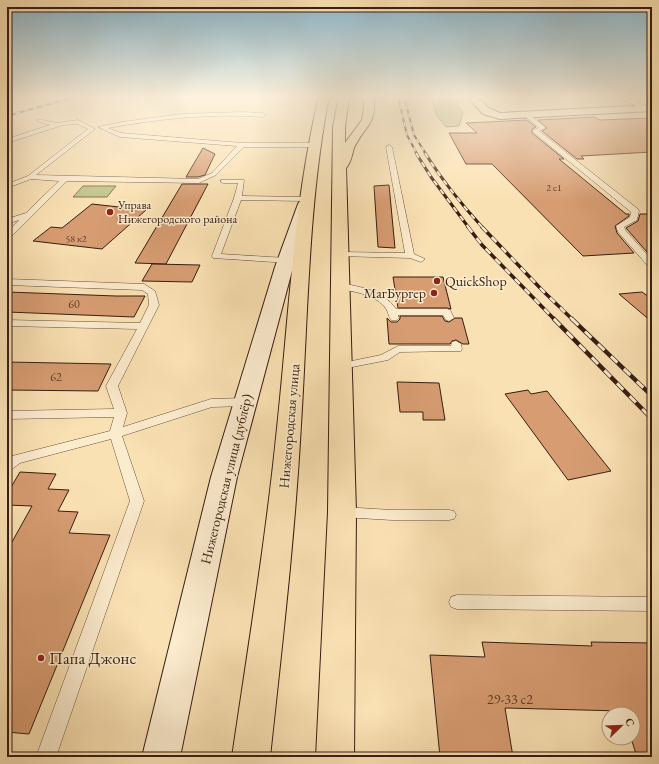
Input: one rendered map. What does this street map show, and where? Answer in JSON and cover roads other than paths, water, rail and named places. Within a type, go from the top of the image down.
[{"type":"main road","name":"Нижегородская улица","points":[[251,757],[281,518],[292,395],[306,202],[316,132]]},
{"type":"main road","points":[[335,757],[342,512],[342,366],[338,132]]},
{"type":"main road","points":[[339,173],[349,146],[359,132]]},
{"type":"street","name":"Нижегородская улица (дублёр)","points":[[161,757],[224,477],[286,261],[306,202]]},
{"type":"lane","points":[[7,141],[37,132]]},
{"type":"lane","points":[[7,186],[30,177],[89,132]]},
{"type":"lane","points":[[111,132],[120,135],[242,145],[314,145]]},
{"type":"lane","points":[[536,132],[635,210],[634,218],[620,226],[622,232],[652,265]]},
{"type":"lane","points":[[199,181],[214,174],[242,145]]},
{"type":"lane","points":[[389,147],[410,256]]},
{"type":"lane","points":[[30,177],[65,179],[210,181]]},
{"type":"lane","points":[[7,236],[65,179]]},
{"type":"lane","points":[[223,181],[242,181],[238,198],[216,256],[286,261]]},
{"type":"lane","points":[[238,198],[306,202]]},
{"type":"lane","points":[[7,222],[33,212]]},
{"type":"lane","points":[[340,254],[410,256],[421,259]]},
{"type":"lane","points":[[7,282],[144,287],[152,293],[154,304],[112,386],[121,413],[115,434],[137,501],[46,757]]},
{"type":"lane","points":[[340,286],[366,292],[385,300],[393,315],[422,315],[447,312],[449,318]]},
{"type":"lane","points":[[7,323],[142,326]]},
{"type":"lane","points":[[342,366],[384,358],[397,346],[428,346],[457,349],[456,344]]},
{"type":"lane","points":[[7,466],[16,459],[115,434],[211,403],[245,402]]},
{"type":"lane","points":[[7,415],[121,413]]},
{"type":"lane","points":[[342,512],[392,515],[449,515]]},
{"type":"lane","points":[[457,602],[652,604]]},
{"type":"railway","points":[[406,132],[417,154]]},
{"type":"railway","points":[[413,132],[426,154]]},
{"type":"railway","points":[[416,153],[431,177],[469,228]]},
{"type":"railway","points":[[425,153],[452,192],[483,228]]},
{"type":"railway","points":[[468,227],[482,245],[555,320]]},
{"type":"railway","points":[[482,227],[573,320]]},
{"type":"railway","points":[[554,319],[652,419]]},
{"type":"railway","points":[[572,319],[652,396]]},
{"type":"place","name":"Управа Нижегородского района","points":[[110,212]]},
{"type":"place","name":"QuickShop","points":[[437,281]]},
{"type":"place","name":"МагБургер","points":[[434,293]]},
{"type":"place","name":"Папа Джонс","points":[[41,658]]}]
